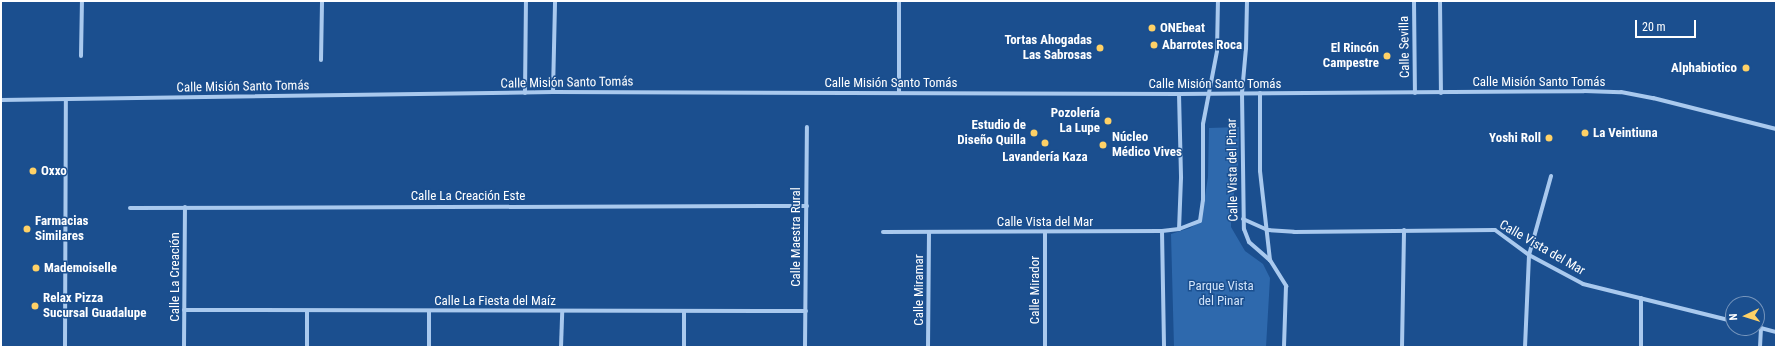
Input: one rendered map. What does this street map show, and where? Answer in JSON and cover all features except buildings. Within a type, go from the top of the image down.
[{"type":"street","points":[[81,56],[82,1]]},
{"type":"street","points":[[321,60],[322,1]]},
{"type":"street","points":[[525,93],[526,1]]},
{"type":"street","points":[[553,92],[555,1]]},
{"type":"street","points":[[899,1],[899,93]]},
{"type":"street","points":[[1208,93],[1215,68],[1217,51],[1218,1]]},
{"type":"street","name":"Calle Vista del Pinar","points":[[1247,1],[1246,48],[1242,93],[1243,219],[1245,236],[1249,242],[1270,260],[1286,286],[1284,347]]},
{"type":"street","name":"Calle Sevilla","points":[[1414,1],[1415,93]]},
{"type":"street","points":[[1440,1],[1441,93]]},
{"type":"street","name":"Calle Misión Santo Tomás","points":[[1,100],[553,92],[1179,94],[1621,92],[1652,98],[1776,129]]},
{"type":"street","name":"Calle Vista del Mar","points":[[883,232],[1045,233],[1162,231],[1179,229],[1200,220],[1203,200],[1203,124],[1208,93]]},
{"type":"street","name":"Calle Vista del Pinar","points":[[1260,93],[1260,171],[1268,230],[1270,260]]},
{"type":"street","points":[[1179,94],[1181,178],[1179,229]]},
{"type":"street","points":[[65,347],[66,100]]},
{"type":"street","name":"Calle Maestra Rural","points":[[805,347],[807,127]]},
{"type":"street","points":[[1525,347],[1529,255],[1551,176]]},
{"type":"street","name":"Calle La Creación Este","points":[[130,208],[806,206]]},
{"type":"street","name":"Calle La Creación","points":[[184,347],[185,207]]},
{"type":"street","name":"Calle Vista del Mar","points":[[1243,219],[1268,230],[1294,232],[1495,230],[1529,255],[1584,284],[1725,319]]},
{"type":"street","points":[[1402,347],[1404,230]]},
{"type":"street","points":[[1162,231],[1164,347]]},
{"type":"street","name":"Calle Miramar","points":[[928,347],[929,233]]},
{"type":"street","name":"Calle Mirador","points":[[1045,233],[1045,347]]},
{"type":"street","points":[[1641,298],[1641,347]]},
{"type":"street","name":"Calle La Fiesta del Maíz","points":[[184,310],[806,311]]},
{"type":"street","points":[[307,311],[307,347]]},
{"type":"street","points":[[429,311],[429,347]]},
{"type":"street","points":[[561,347],[562,311]]},
{"type":"street","points":[[684,311],[684,347]]},
{"type":"street","points":[[1765,329],[1776,332]]},
{"type":"street","points":[[1759,336],[1760,347]]},
{"type":"green space","name":"Parque Vista del Pinar","points":[[1239,127],[1238,173],[1231,208],[1231,227],[1245,251],[1263,264],[1270,278],[1266,347],[1174,347],[1171,234],[1190,228],[1201,221],[1208,177],[1209,128]]},
{"type":"place","name":"ONEbeat","points":[[1152,28]]},
{"type":"place","name":"Abarrotes Roca","points":[[1154,45]]},
{"type":"place","name":"Tortas Ahogadas Las Sabrosas","points":[[1100,48]]},
{"type":"place","name":"El Rincón Campestre","points":[[1387,56]]},
{"type":"place","name":"Alphabiotico","points":[[1746,68]]},
{"type":"place","name":"Pozolería La Lupe","points":[[1108,121]]},
{"type":"place","name":"Estudio de Diseño Quilla","points":[[1034,133]]},
{"type":"place","name":"La Veintiuna","points":[[1585,133]]},
{"type":"place","name":"Yoshi Roll","points":[[1549,138]]},
{"type":"place","name":"Lavandería Kaza","points":[[1045,143]]},
{"type":"place","name":"Núcleo Médico Vives","points":[[1103,145]]},
{"type":"place","name":"Oxxo","points":[[33,171]]},
{"type":"place","name":"Farmacias Similares","points":[[27,229]]},
{"type":"place","name":"Mademoiselle","points":[[36,268]]},
{"type":"place","name":"Relax Pizza Sucursal Guadalupe","points":[[35,306]]}]
